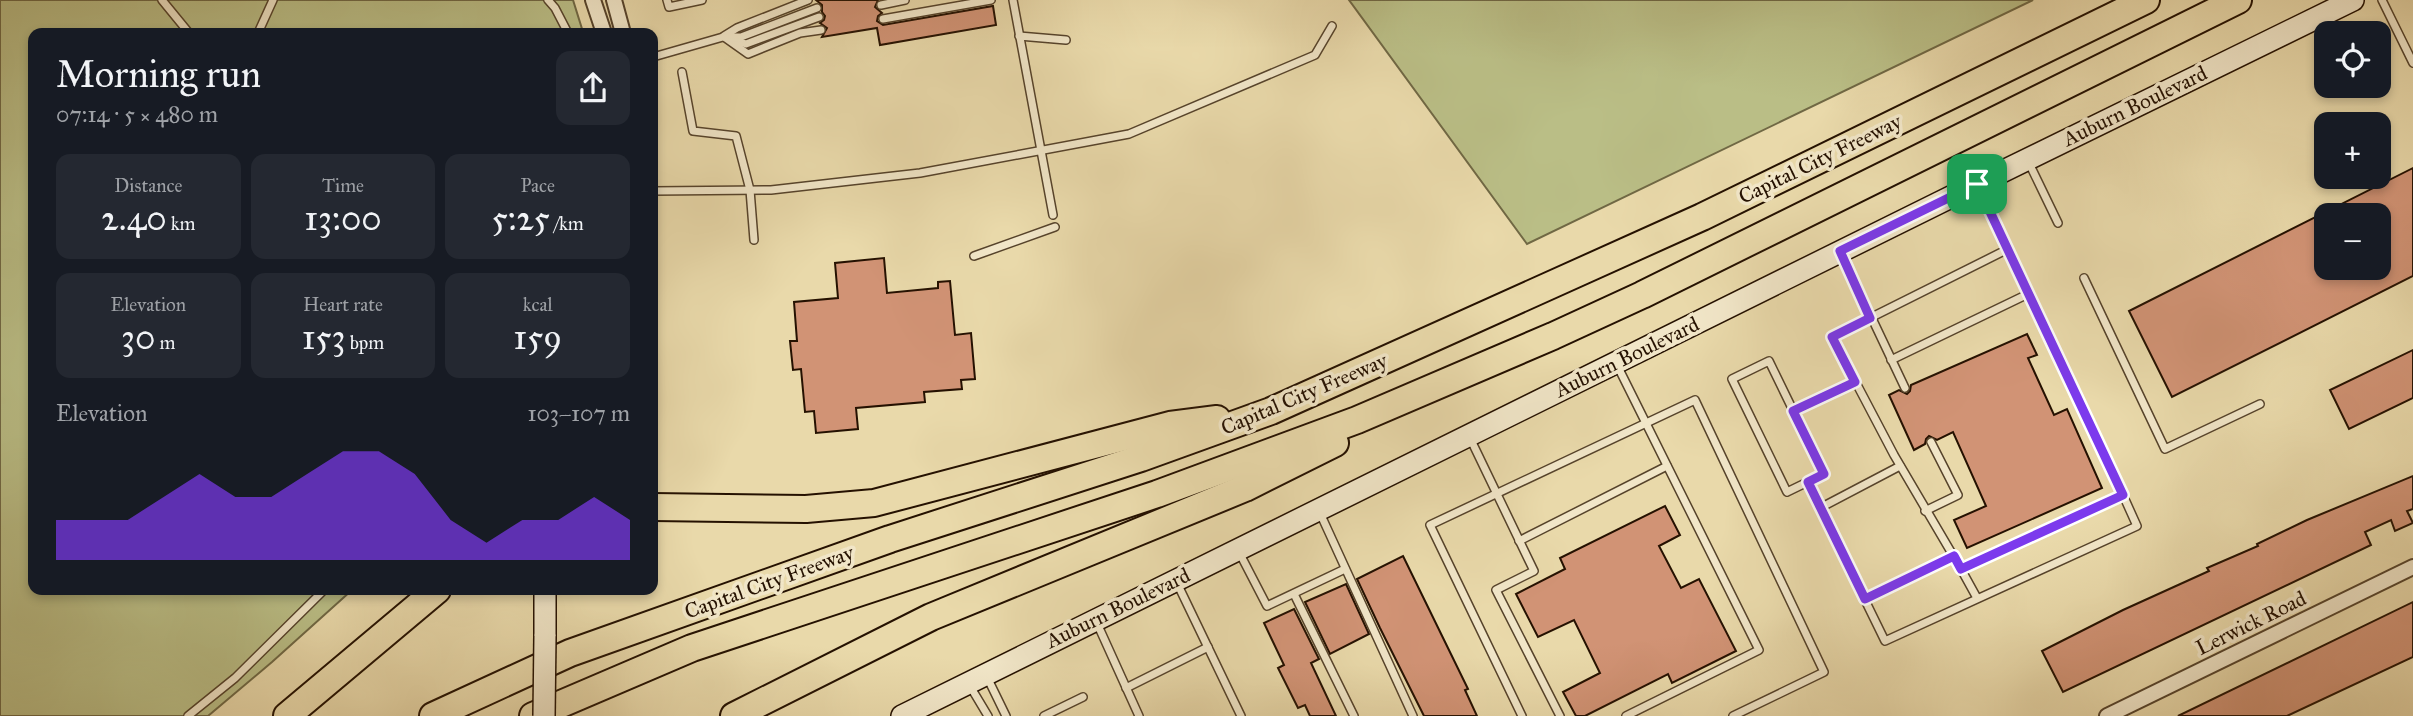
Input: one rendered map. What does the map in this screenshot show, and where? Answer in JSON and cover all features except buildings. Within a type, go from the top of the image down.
[{"type":"highway","name":"Capital City Freeway","points":[[433,716],[570,653],[890,539],[1141,458],[1271,411],[1702,217],[2146,0]]},
{"type":"highway","name":"Capital City Freeway","points":[[533,716],[692,648],[1157,494],[1357,419],[1643,295],[2238,0]]},
{"type":"highway","points":[[734,716],[931,617],[1245,488],[1553,336]]},
{"type":"highway","points":[[658,507],[806,509],[874,503],[1170,425],[1271,411]]},
{"type":"highway","points":[[287,716],[432,595]]},
{"type":"main road","name":"Auburn Boulevard","points":[[902,716],[1237,548],[2353,0]]},
{"type":"main road","points":[[544,716],[545,595]]},
{"type":"street","points":[[593,0],[602,28]]},
{"type":"street","points":[[614,0],[622,28]]},
{"type":"street","name":"Lerwick Road","points":[[2107,716],[2413,567]]},
{"type":"lane","points":[[162,0],[185,28]]},
{"type":"lane","points":[[260,28],[273,0]]},
{"type":"lane","points":[[548,0],[565,28]]},
{"type":"lane","points":[[667,0],[669,7],[702,0]]},
{"type":"lane","points":[[723,37],[737,27],[808,0]]},
{"type":"lane","points":[[881,5],[905,0]]},
{"type":"lane","points":[[883,19],[991,0]]},
{"type":"lane","points":[[1013,0],[1053,215]]},
{"type":"lane","points":[[2382,0],[2413,64]]},
{"type":"lane","points":[[658,56],[723,37],[741,37],[817,8]]},
{"type":"lane","points":[[723,37],[746,44],[819,17]]},
{"type":"lane","points":[[658,191],[771,190],[920,173],[1129,134],[1315,55],[1332,26]]},
{"type":"lane","points":[[723,37],[748,54],[800,33],[821,30]]},
{"type":"lane","points":[[1019,36],[1066,40]]},
{"type":"lane","points":[[682,72],[693,131],[736,136],[750,190],[754,240]]},
{"type":"lane","points":[[2027,159],[2058,223]]},
{"type":"lane","points":[[1808,482],[1885,641],[2137,526],[1977,184]]},
{"type":"lane","points":[[974,256],[1055,227]]},
{"type":"lane","points":[[1977,598],[1900,466],[1832,337],[2008,250]]},
{"type":"lane","points":[[1840,251],[1905,388]]},
{"type":"lane","points":[[2084,278],[2165,449],[2260,404]]},
{"type":"lane","points":[[1891,360],[2028,294]]},
{"type":"lane","points":[[1769,361],[1824,474],[1808,482],[1787,492],[1732,379],[1769,361]]},
{"type":"lane","points":[[1616,362],[1759,650],[1626,716]]},
{"type":"lane","points":[[1793,411],[1855,382]]},
{"type":"lane","points":[[1522,716],[1430,525],[1695,400],[1824,672],[1733,716]]},
{"type":"lane","points":[[1469,435],[1534,571],[1496,590],[1560,716]]},
{"type":"lane","points":[[1925,511],[1958,495],[1931,442]]},
{"type":"lane","points":[[1519,541],[1667,466]]},
{"type":"lane","points":[[1820,508],[1900,466]]},
{"type":"lane","points":[[1961,569],[2123,495]]},
{"type":"lane","points":[[1318,509],[1413,716]]},
{"type":"lane","points":[[1237,548],[1267,606],[1345,569]]},
{"type":"lane","points":[[1865,599],[1954,556]]},
{"type":"lane","points":[[1175,579],[1241,716]]},
{"type":"lane","points":[[1294,594],[1354,716]]},
{"type":"lane","points":[[188,716],[236,678],[319,595]]},
{"type":"lane","points":[[1095,620],[1139,716]]},
{"type":"lane","points":[[1126,688],[1208,647]]},
{"type":"lane","points":[[976,678],[988,716]]},
{"type":"lane","points":[[976,678],[1006,716]]},
{"type":"lane","points":[[1044,716],[1083,697]]},
{"type":"green space","points":[[0,0],[573,0],[582,28],[28,28],[28,595],[346,595],[208,716],[0,716]]},
{"type":"green space","points":[[1349,0],[2033,0],[1527,244]]},
{"type":"route","points":[[1977,184],[2123,495],[1961,569],[1954,556],[1865,599],[1808,482],[1824,474],[1793,411],[1855,382],[1832,337],[1870,318],[1840,251],[1977,184]]}]
